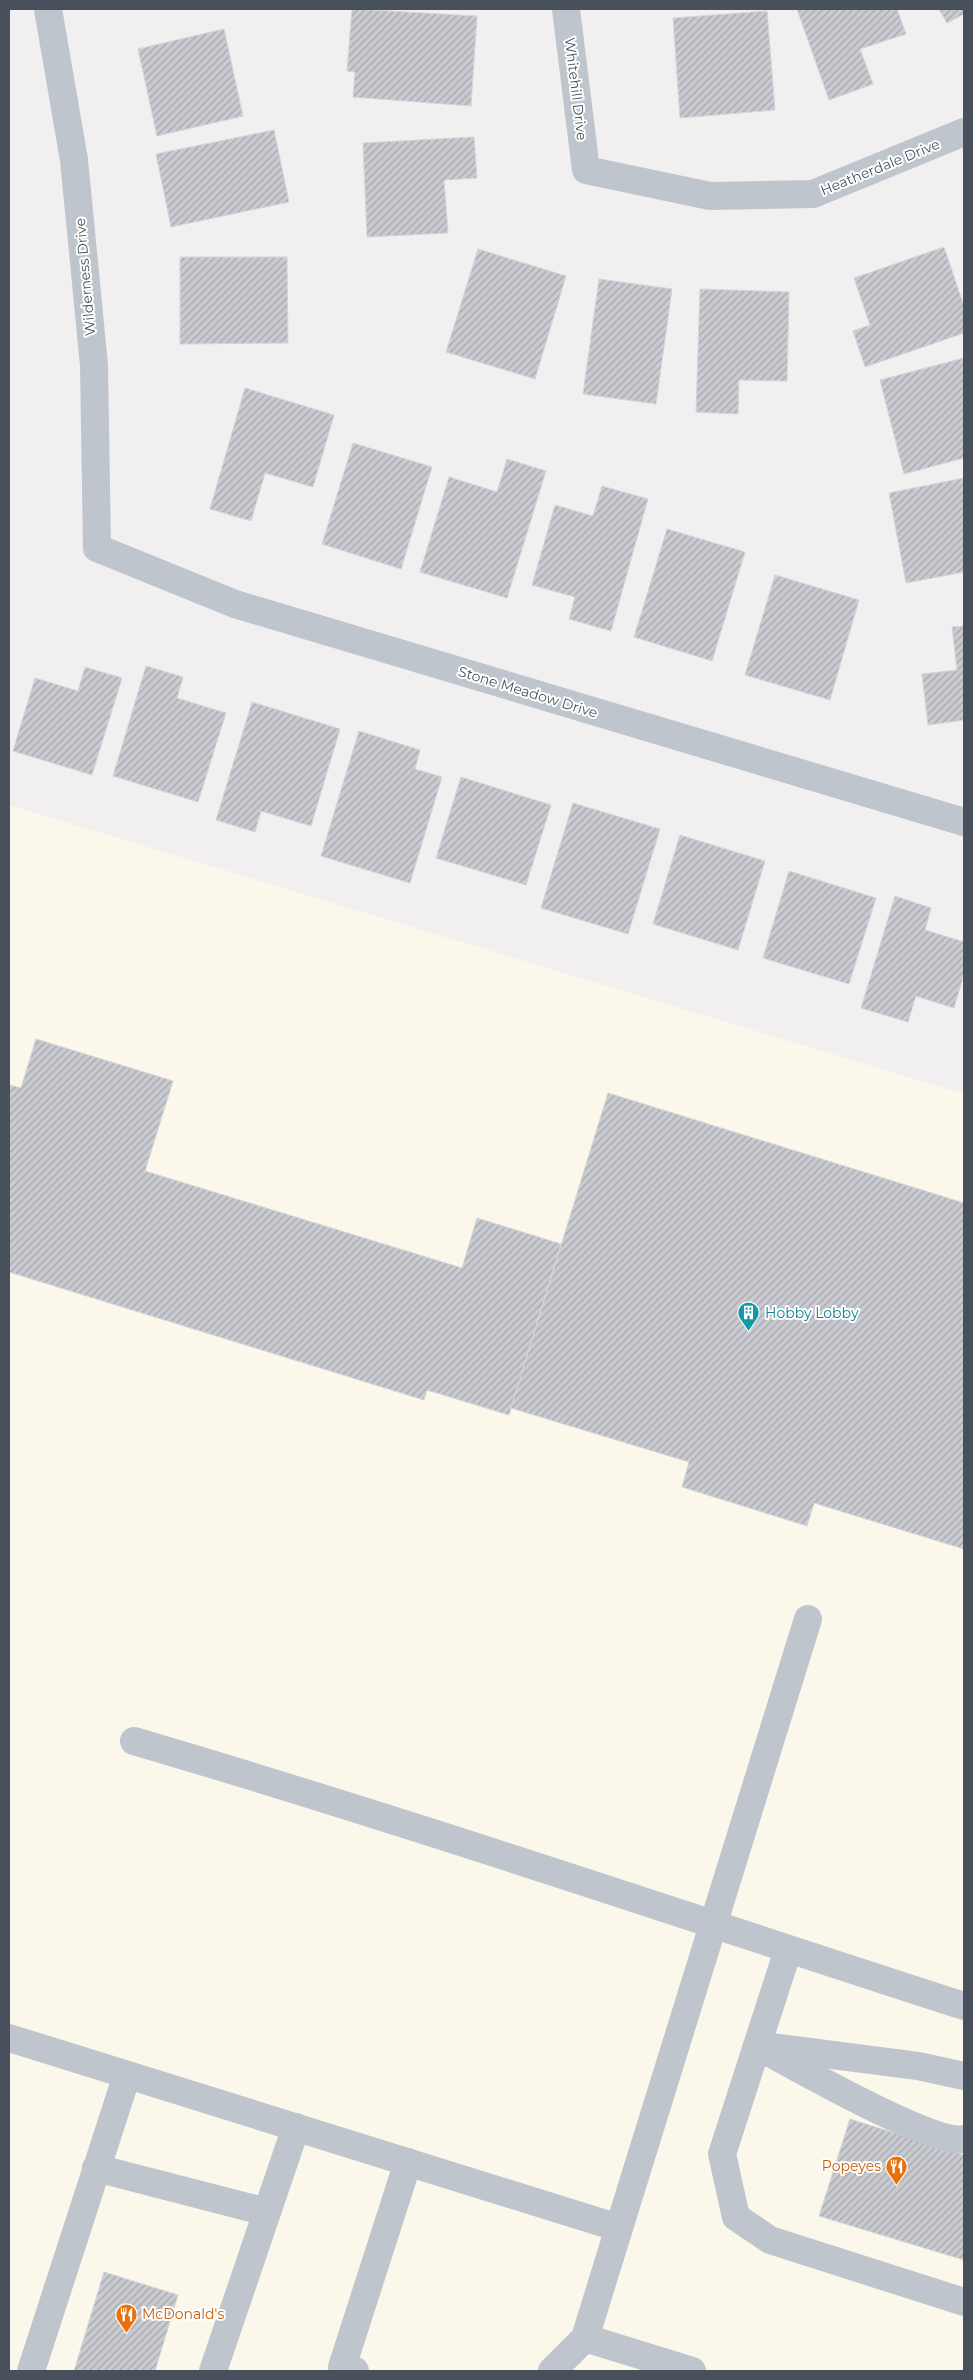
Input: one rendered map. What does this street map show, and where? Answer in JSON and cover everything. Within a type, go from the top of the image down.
[{"type":"street","name":"Wilderness Drive","points":[[48,9],[74,160],[93,355],[97,548]]},
{"type":"street","name":"Whitehill Drive","points":[[566,9],[586,170]]},
{"type":"street","name":"Heatherdale Drive","points":[[586,170],[710,196],[814,194],[964,132]]},
{"type":"street","name":"Stone Meadow Drive","points":[[97,548],[235,604],[964,822]]},
{"type":"street","points":[[552,2371],[585,2338],[808,1619]]},
{"type":"street","points":[[134,1741],[262,1779],[714,1923],[788,1950],[964,2006]]},
{"type":"street","points":[[788,1950],[722,2154],[736,2217],[770,2240],[964,2302]]},
{"type":"street","points":[[9,2038],[619,2228]]},
{"type":"street","points":[[757,2046],[908,2064],[964,2076]]},
{"type":"street","points":[[757,2046],[868,2105],[933,2133],[958,2140],[964,2139]]},
{"type":"street","points":[[31,2371],[127,2075]]},
{"type":"street","points":[[214,2371],[296,2128]]},
{"type":"street","points":[[355,2371],[342,2367],[408,2162]]},
{"type":"street","points":[[96,2168],[267,2212]]},
{"type":"street","points":[[585,2338],[654,2366],[692,2371]]},
{"type":"shaded area","points":[[9,805],[964,1094],[964,2371],[9,2371]]},
{"type":"building","points":[[352,9],[477,16],[471,106],[353,97],[355,72],[347,71]]},
{"type":"building","points":[[797,9],[897,9],[906,34],[860,49],[873,84],[829,100]]},
{"type":"building","points":[[939,9],[964,9],[964,14],[947,23]]},
{"type":"building","points":[[767,11],[775,110],[680,118],[673,18]]},
{"type":"building","points":[[224,29],[243,116],[157,136],[138,49]]},
{"type":"building","points":[[274,130],[289,202],[171,227],[156,154]]},
{"type":"building","points":[[474,137],[477,178],[444,180],[448,233],[367,237],[363,143]]},
{"type":"building","points":[[944,247],[964,306],[964,333],[865,367],[853,331],[870,325],[854,278]]},
{"type":"building","points":[[478,249],[566,276],[535,379],[446,352]]},
{"type":"building","points":[[180,257],[287,257],[288,343],[180,344]]},
{"type":"building","points":[[599,279],[672,289],[656,404],[583,394]]},
{"type":"building","points":[[700,289],[789,292],[787,381],[739,380],[738,414],[696,412]]},
{"type":"building","points":[[964,358],[964,458],[904,474],[880,380]]},
{"type":"building","points":[[245,388],[334,415],[313,487],[265,473],[251,521],[210,509]]},
{"type":"building","points":[[353,443],[432,467],[401,569],[322,544]]},
{"type":"building","points":[[507,459],[546,471],[507,598],[420,572],[449,477],[497,492]]},
{"type":"building","points":[[964,478],[964,572],[906,583],[889,493]]},
{"type":"building","points":[[602,486],[648,499],[611,631],[569,619],[575,597],[532,585],[555,505],[593,516]]},
{"type":"building","points":[[667,529],[745,552],[712,661],[634,637]]},
{"type":"building","points":[[775,575],[859,600],[830,700],[745,675]]},
{"type":"building","points":[[964,626],[964,720],[928,725],[922,674],[957,670],[952,627]]},
{"type":"building","points":[[146,666],[183,677],[177,698],[226,713],[198,802],[113,776]]},
{"type":"building","points":[[85,667],[122,678],[92,775],[13,751],[35,678],[78,691]]},
{"type":"building","points":[[252,702],[340,729],[311,826],[261,811],[255,832],[216,820]]},
{"type":"building","points":[[359,731],[420,750],[415,769],[442,777],[410,883],[321,856]]},
{"type":"building","points":[[461,777],[551,805],[526,885],[436,858]]},
{"type":"building","points":[[573,803],[660,829],[628,934],[541,908]]},
{"type":"building","points":[[680,835],[765,861],[738,950],[653,924]]},
{"type":"building","points":[[789,871],[876,898],[849,984],[763,958]]},
{"type":"building","points":[[895,896],[931,908],[925,930],[964,942],[964,974],[954,1008],[916,996],[908,1022],[861,1008]]},
{"type":"building","points":[[36,1039],[173,1081],[145,1171],[462,1268],[477,1218],[561,1244],[509,1415],[427,1390],[424,1400],[9,1272],[9,1085],[21,1088]]},
{"type":"building","name":"Hobby Lobby","points":[[608,1093],[964,1203],[964,1549],[814,1503],[807,1526],[682,1487],[689,1462],[511,1408]]},
{"type":"building","name":"Popeyes","points":[[850,2119],[964,2155],[964,2260],[819,2216]]},
{"type":"building","name":"McDonald's","points":[[104,2272],[178,2295],[155,2371],[74,2371]]},
{"type":"place","name":"Hobby Lobby","points":[[749,1332]]},
{"type":"place","name":"Popeyes","points":[[897,2185]]},
{"type":"place","name":"McDonald's","points":[[126,2333]]}]
